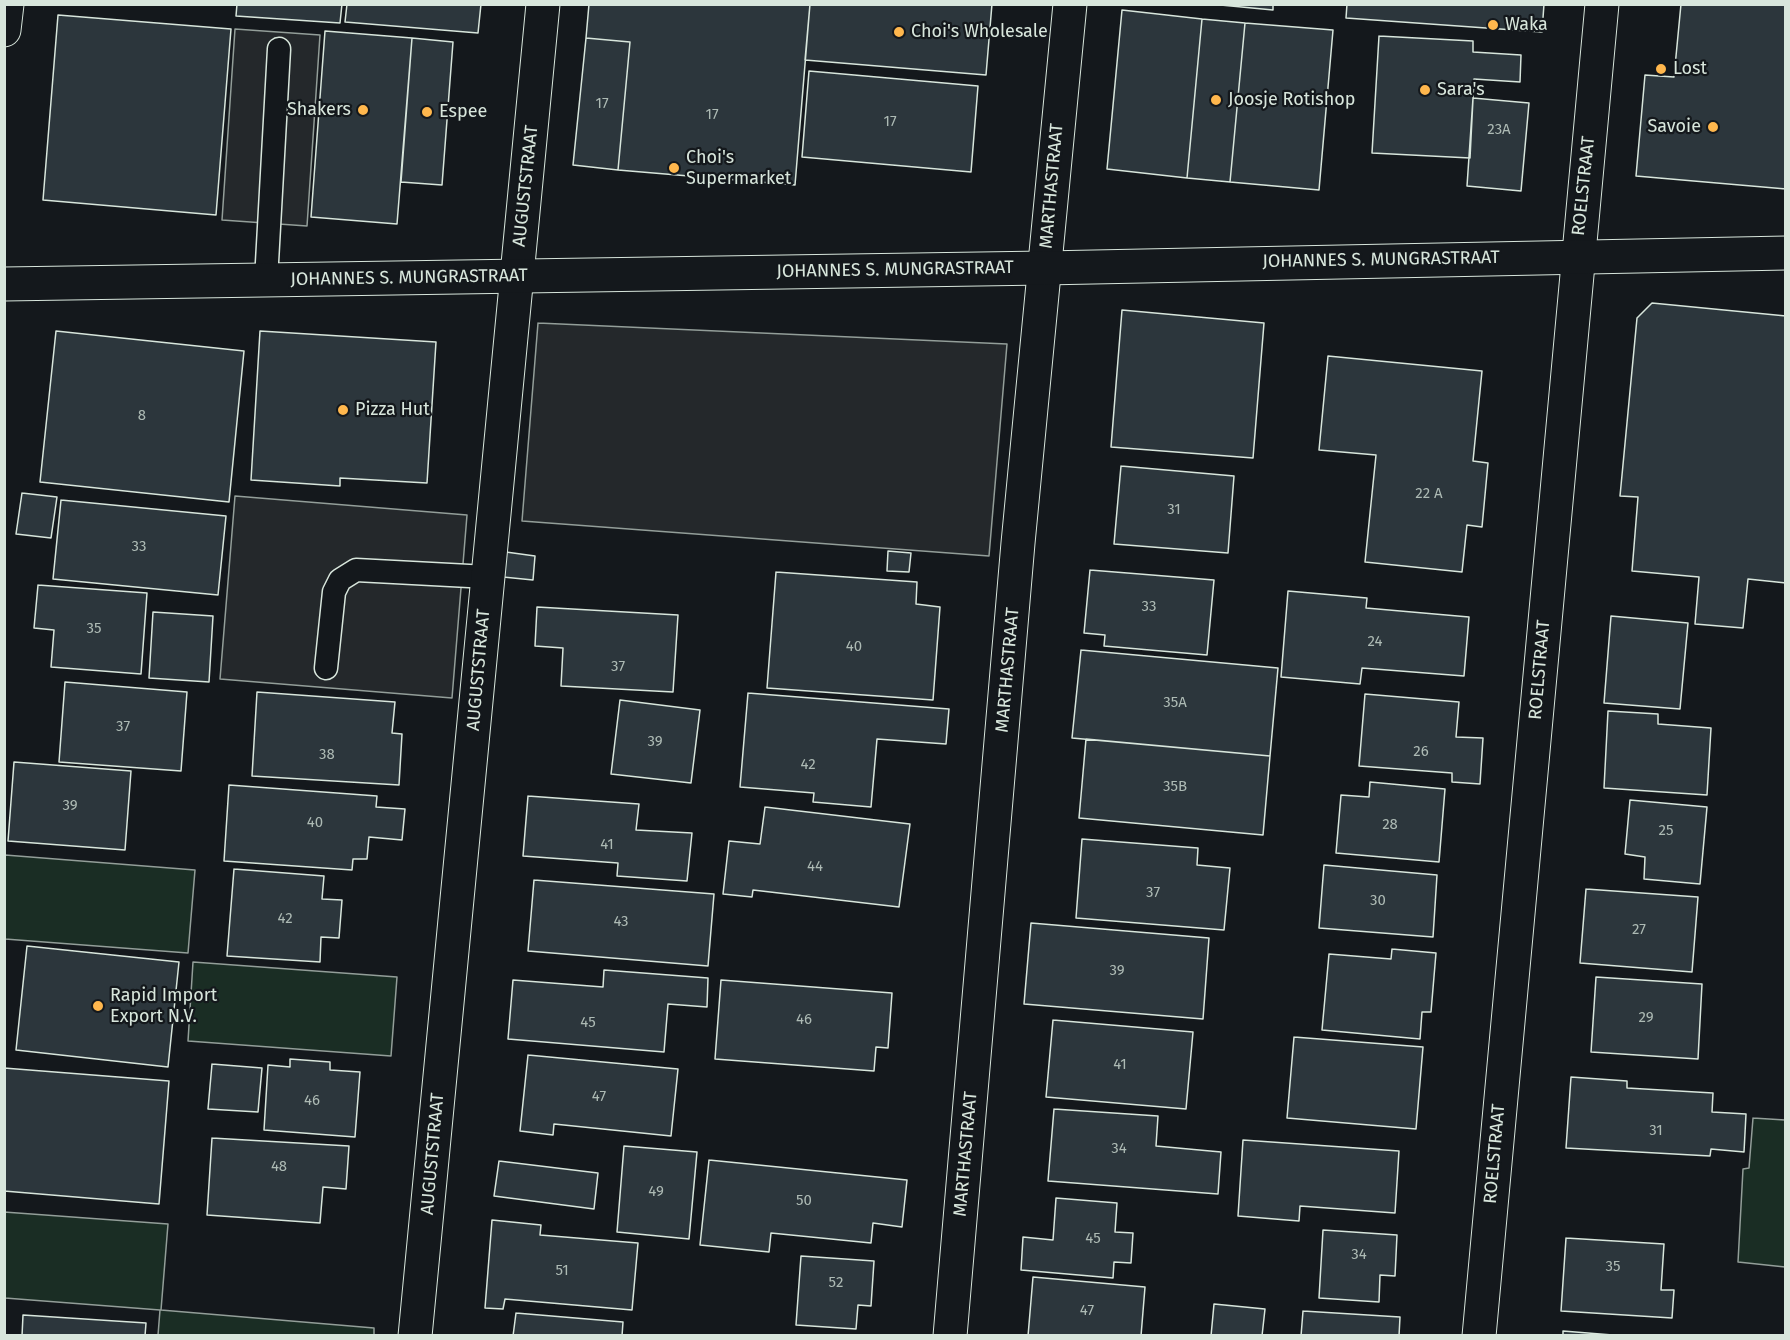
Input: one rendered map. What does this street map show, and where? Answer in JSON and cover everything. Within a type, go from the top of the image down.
[{"type":"street","points":[[5,28],[7,4]]},
{"type":"street","name":"AUGUSTSTRAAT","points":[[416,1335],[543,4]]},
{"type":"street","name":"MARTHASTRAAT","points":[[951,1335],[1016,566],[1070,4]]},
{"type":"street","name":"ROELSTRAAT","points":[[1479,1335],[1602,4]]},
{"type":"street","name":"JOHANNES S. MUNGRASTRAAT","points":[[4,284],[1044,268],[1785,253]]},
{"type":"lane","points":[[266,280],[279,49]]},
{"type":"lane","points":[[326,668],[334,592],[340,580],[356,570],[488,577]]},
{"type":"green space","points":[[5,855],[195,870],[188,953],[5,939]]},
{"type":"green space","points":[[193,962],[397,977],[391,1056],[188,1041]]},
{"type":"green space","points":[[1753,1118],[1785,1120],[1785,1267],[1738,1262],[1743,1169],[1749,1168]]},
{"type":"green space","points":[[4,1212],[168,1224],[161,1310],[374,1328],[374,1335],[158,1335],[160,1310],[5,1298]]},
{"type":"shaded area","points":[[235,29],[320,35],[307,226],[222,220]]},
{"type":"shaded area","points":[[538,323],[1007,344],[989,556],[522,521]]},
{"type":"shaded area","points":[[235,496],[467,515],[452,698],[220,679]]},
{"type":"building","points":[[237,4],[342,4],[340,23],[236,16]]},
{"type":"building","points":[[347,4],[481,4],[478,33],[345,22]]},
{"type":"building","points":[[589,4],[810,4],[795,185],[618,170],[630,42],[586,38]]},
{"type":"building","name":"Choi's Wholesale","points":[[810,4],[992,4],[986,75],[805,60]]},
{"type":"building","points":[[1210,4],[1273,4],[1273,10]]},
{"type":"building","name":"Waka","points":[[1347,4],[1544,4],[1542,32],[1346,18]]},
{"type":"building","name":"Savoie","points":[[1681,4],[1786,4],[1786,189],[1636,176],[1645,75],[1674,77]]},
{"type":"building","points":[[1122,10],[1202,19],[1187,178],[1107,169]]},
{"type":"building","points":[[58,15],[231,29],[216,215],[43,200]]},
{"type":"building","name":"Joosje Rotishop","points":[[1202,19],[1245,23],[1230,182],[1187,178]]},
{"type":"building","points":[[1245,23],[1333,30],[1319,190],[1230,182]]},
{"type":"building","name":"Shakers","points":[[325,31],[412,38],[397,224],[311,217]]},
{"type":"building","name":"Sara's","points":[[1379,36],[1473,41],[1473,52],[1521,55],[1520,82],[1474,79],[1470,158],[1372,153]]},
{"type":"building","name":"Espee","points":[[412,38],[453,42],[442,185],[401,182]]},
{"type":"building","points":[[586,38],[630,42],[618,170],[573,165]]},
{"type":"building","points":[[809,71],[978,86],[971,172],[802,157]]},
{"type":"building","points":[[1473,98],[1529,103],[1521,191],[1467,186]]},
{"type":"building","points":[[1652,303],[1786,316],[1786,583],[1748,579],[1743,628],[1695,624],[1699,577],[1632,571],[1638,497],[1620,496],[1637,318]]},
{"type":"building","points":[[1122,310],[1264,323],[1253,458],[1111,447]]},
{"type":"building","points":[[56,331],[244,351],[229,502],[40,482]]},
{"type":"building","name":"Pizza Hut","points":[[260,331],[436,342],[427,483],[340,478],[340,486],[251,480]]},
{"type":"building","points":[[1328,356],[1482,371],[1473,461],[1488,463],[1482,527],[1467,525],[1462,572],[1365,562],[1376,455],[1319,450]]},
{"type":"building","points":[[1121,466],[1234,476],[1228,553],[1114,544]]},
{"type":"building","points":[[22,493],[57,497],[51,538],[16,534]]},
{"type":"building","points":[[61,500],[226,516],[218,595],[53,579]]},
{"type":"building","points":[[888,551],[911,553],[909,572],[887,571]]},
{"type":"building","points":[[506,552],[535,556],[533,580],[503,577]]},
{"type":"building","points":[[1090,570],[1214,580],[1207,655],[1104,646],[1105,635],[1084,633]]},
{"type":"building","points":[[776,572],[917,582],[916,604],[940,607],[933,700],[767,688]]},
{"type":"building","points":[[38,585],[147,593],[141,674],[51,667],[54,630],[34,628]]},
{"type":"building","points":[[1288,591],[1367,598],[1366,608],[1469,617],[1464,676],[1362,668],[1360,684],[1281,677]]},
{"type":"building","points":[[537,607],[678,615],[673,692],[561,686],[563,648],[535,646]]},
{"type":"building","points":[[153,612],[213,616],[209,682],[149,678]]},
{"type":"building","points":[[1611,616],[1688,623],[1680,709],[1604,703]]},
{"type":"building","points":[[1081,650],[1278,668],[1270,756],[1072,738]]},
{"type":"building","points":[[65,682],[187,692],[181,771],[59,762]]},
{"type":"building","points":[[257,692],[395,702],[392,733],[402,734],[399,785],[252,776]]},
{"type":"building","points":[[748,693],[949,709],[946,744],[877,739],[871,807],[813,802],[814,793],[740,787]]},
{"type":"building","points":[[1365,694],[1459,702],[1456,737],[1483,738],[1480,784],[1452,782],[1452,773],[1359,766]]},
{"type":"building","points":[[620,700],[700,710],[691,783],[611,774]]},
{"type":"building","points":[[1608,711],[1658,714],[1658,724],[1711,728],[1707,795],[1604,788]]},
{"type":"building","points":[[1086,739],[1270,756],[1263,835],[1079,818]]},
{"type":"building","points":[[14,762],[131,771],[125,850],[8,841]]},
{"type":"building","points":[[1370,782],[1445,789],[1439,862],[1336,853],[1341,795],[1369,797]]},
{"type":"building","points":[[229,785],[377,796],[376,807],[405,809],[402,840],[369,837],[367,859],[353,859],[352,870],[224,861]]},
{"type":"building","points":[[528,796],[639,804],[636,830],[692,833],[687,881],[617,876],[618,863],[523,856]]},
{"type":"building","points":[[1630,800],[1707,807],[1700,884],[1644,879],[1645,857],[1625,854]]},
{"type":"building","points":[[765,807],[910,824],[899,907],[753,890],[752,897],[723,894],[729,841],[760,844]]},
{"type":"building","points":[[1082,839],[1198,848],[1197,865],[1230,868],[1224,930],[1076,918]]},
{"type":"building","points":[[1324,865],[1437,875],[1433,937],[1319,928]]},
{"type":"building","points":[[234,869],[324,876],[322,899],[342,900],[339,938],[321,937],[320,962],[227,956]]},
{"type":"building","points":[[534,880],[714,894],[708,966],[528,951]]},
{"type":"building","points":[[1586,889],[1698,897],[1692,972],[1580,963]]},
{"type":"building","points":[[1031,923],[1209,938],[1203,1019],[1024,1004]]},
{"type":"building","name":"Rapid Import Export N.V.","points":[[27,946],[179,962],[168,1067],[16,1050]]},
{"type":"building","points":[[1392,949],[1436,953],[1431,1012],[1422,1012],[1420,1039],[1322,1030],[1329,954],[1391,959]]},
{"type":"building","points":[[604,970],[708,978],[707,1007],[668,1004],[664,1052],[508,1039],[513,980],[603,987]]},
{"type":"building","points":[[1596,977],[1702,984],[1698,1059],[1591,1052]]},
{"type":"building","points":[[721,980],[892,993],[888,1048],[876,1047],[874,1071],[715,1059]]},
{"type":"building","points":[[1053,1020],[1193,1032],[1186,1109],[1046,1097]]},
{"type":"building","points":[[1294,1037],[1423,1047],[1416,1129],[1287,1118]]},
{"type":"building","points":[[528,1055],[678,1069],[671,1136],[554,1124],[553,1135],[520,1131]]},
{"type":"building","points":[[290,1059],[330,1062],[330,1070],[360,1072],[355,1137],[264,1130],[268,1065],[290,1067]]},
{"type":"building","points":[[212,1064],[262,1068],[258,1112],[208,1109]]},
{"type":"building","points":[[4,1068],[169,1081],[159,1204],[4,1191]]},
{"type":"building","points":[[1571,1077],[1627,1081],[1627,1088],[1713,1093],[1712,1112],[1746,1114],[1744,1152],[1711,1149],[1710,1156],[1566,1148]]},
{"type":"building","points":[[1054,1109],[1158,1116],[1156,1146],[1221,1152],[1218,1194],[1048,1181]]},
{"type":"building","points":[[212,1138],[349,1146],[346,1189],[323,1187],[320,1223],[207,1215]]},
{"type":"building","points":[[1243,1140],[1399,1151],[1395,1213],[1300,1206],[1299,1221],[1238,1216]]},
{"type":"building","points":[[624,1146],[697,1152],[689,1239],[617,1232]]},
{"type":"building","points":[[709,1160],[907,1180],[902,1227],[873,1223],[871,1243],[771,1233],[769,1252],[700,1245]]},
{"type":"building","points":[[499,1161],[598,1173],[594,1209],[494,1196]]},
{"type":"building","points":[[1056,1198],[1117,1203],[1115,1232],[1133,1233],[1131,1263],[1114,1262],[1113,1278],[1021,1270],[1023,1237],[1053,1240]]},
{"type":"building","points":[[492,1220],[541,1225],[540,1235],[638,1243],[632,1310],[505,1299],[503,1309],[485,1308]]},
{"type":"building","points":[[1323,1230],[1397,1235],[1395,1276],[1380,1275],[1379,1302],[1319,1298]]},
{"type":"building","points":[[1566,1238],[1664,1244],[1661,1290],[1674,1290],[1672,1318],[1561,1311]]},
{"type":"building","points":[[801,1256],[874,1261],[871,1306],[858,1305],[856,1329],[796,1325]]},
{"type":"building","points":[[1033,1277],[1145,1287],[1141,1336],[1028,1336]]},
{"type":"building","points":[[1214,1304],[1265,1309],[1262,1336],[1211,1336]]},
{"type":"building","points":[[1303,1311],[1400,1317],[1399,1336],[1301,1336]]},
{"type":"building","points":[[516,1313],[623,1322],[622,1336],[513,1336]]},
{"type":"building","points":[[23,1315],[146,1323],[145,1336],[22,1336]]},
{"type":"building","points":[[1563,1331],[1625,1336],[1563,1336]]},
{"type":"place","name":"Waka","points":[[1493,25]]},
{"type":"place","name":"Choi's Wholesale","points":[[899,32]]},
{"type":"place","name":"Lost","points":[[1661,69]]},
{"type":"place","name":"Sara's","points":[[1425,90]]},
{"type":"place","name":"Joosje Rotishop","points":[[1216,100]]},
{"type":"place","name":"Shakers","points":[[363,110]]},
{"type":"place","name":"Espee","points":[[427,112]]},
{"type":"place","name":"Savoie","points":[[1713,127]]},
{"type":"place","name":"Choi's Supermarket","points":[[674,168]]},
{"type":"place","name":"Pizza Hut","points":[[343,410]]},
{"type":"place","name":"Rapid Import Export N.V.","points":[[98,1006]]}]
